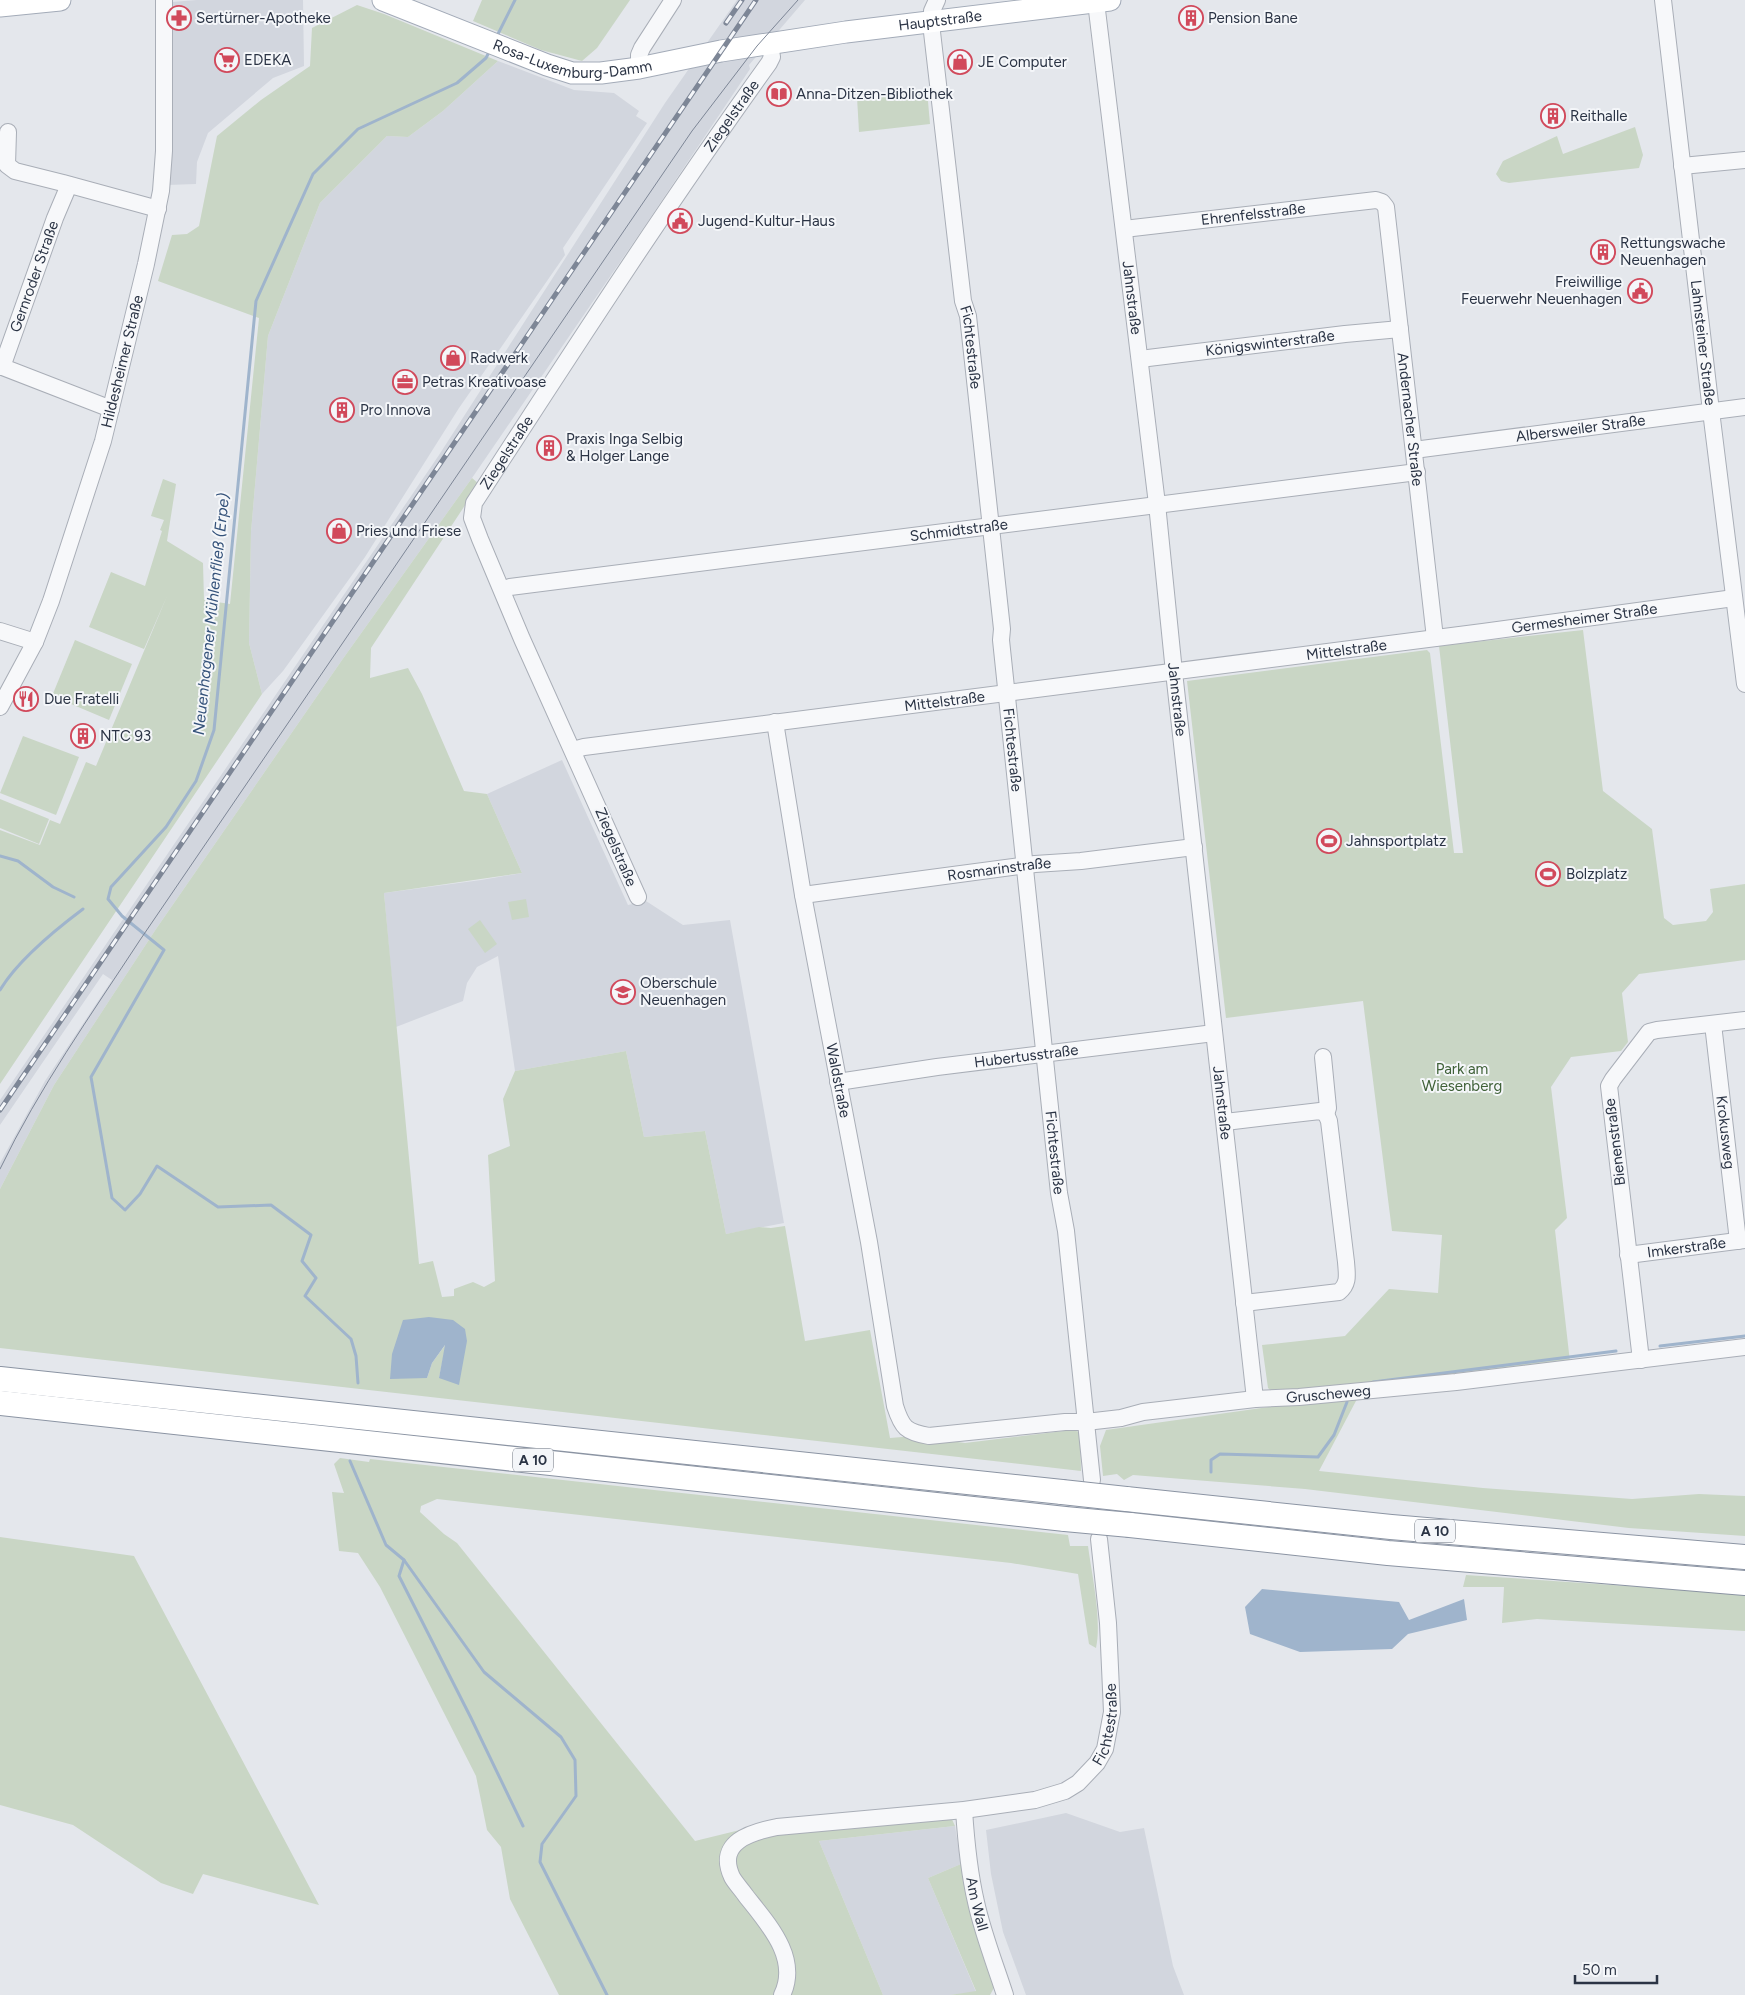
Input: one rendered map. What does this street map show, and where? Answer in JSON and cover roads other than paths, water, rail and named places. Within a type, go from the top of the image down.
[{"type":"highway","name":"A 10","points":[[0,1379],[1391,1527],[1745,1556]]},
{"type":"highway","name":"A 10","points":[[0,1404],[1388,1553],[1745,1583]]},
{"type":"main road","points":[[0,6],[60,0]]},
{"type":"main road","name":"Rosa-Luxemburg-Damm","points":[[383,0],[547,65],[572,72],[601,73],[639,68],[721,51],[770,44]]},
{"type":"main road","name":"Hauptstraße","points":[[770,44],[846,32],[1103,1]]},
{"type":"street","name":"Hildesheimer Straße","points":[[0,707],[35,642],[77,523],[111,409],[158,209],[164,152],[164,0]]},
{"type":"street","points":[[639,68],[639,55],[642,48],[673,0]]},
{"type":"street","name":"Fichtestraße","points":[[936,0],[933,6],[931,22],[963,300],[968,316],[1002,629],[1000,640],[1060,1206],[1066,1231],[1092,1480]]},
{"type":"street","name":"Lahnsteiner Straße","points":[[1663,0],[1734,598],[1741,626],[1745,684]]},
{"type":"street","name":"Jahnstraße","points":[[1103,1],[1124,229],[1157,504],[1255,1399]]},
{"type":"street","name":"Ziegelstraße","points":[[638,897],[522,639],[472,518],[474,503],[687,182],[769,63],[772,57],[770,44]]},
{"type":"street","points":[[8,132],[7,165],[15,172],[158,209]]},
{"type":"street","points":[[1682,166],[1745,160]]},
{"type":"street","name":"Gernroder Straße","points":[[1,367],[55,218],[69,185]]},
{"type":"street","name":"Ehrenfelsstraße","points":[[1124,229],[1376,200],[1382,202]]},
{"type":"street","name":"Andernacher Straße","points":[[1382,202],[1386,207],[1435,638]]},
{"type":"street","name":"Königswinterstraße","points":[[1140,359],[1400,329]]},
{"type":"street","points":[[1,367],[111,409]]},
{"type":"street","name":"Albersweiler Straße","points":[[1414,450],[1745,406]]},
{"type":"street","name":"Schmidtstraße","points":[[502,590],[510,587],[1417,472]]},
{"type":"street","name":"Germesheimer Straße","points":[[1435,638],[1734,598]]},
{"type":"street","points":[[0,631],[35,642]]},
{"type":"street","name":"Mittelstraße","points":[[573,750],[775,722],[1435,638]]},
{"type":"street","name":"Waldstraße","points":[[775,722],[803,894],[869,1245],[895,1406],[899,1420],[912,1433]]},
{"type":"street","name":"Rosmarinstraße","points":[[803,894],[1194,846]]},
{"type":"street","name":"Bienenstraße","points":[[1641,1360],[1609,1086],[1649,1032],[1745,1020]]},
{"type":"street","name":"Krokusweg","points":[[1713,1024],[1742,1240]]},
{"type":"street","name":"Hubertusstraße","points":[[838,1082],[1044,1053],[1214,1033]]},
{"type":"street","points":[[1323,1057],[1328,1108],[1326,1114]]},
{"type":"street","points":[[1225,1122],[1320,1111],[1326,1114],[1329,1121],[1346,1262],[1347,1280],[1345,1287],[1338,1292],[1244,1303]]},
{"type":"street","name":"Imkerstraße","points":[[1628,1255],[1742,1240]]},
{"type":"street","name":"Gruscheweg","points":[[912,1433],[929,1436],[1065,1422],[1086,1422],[1120,1418],[1143,1412],[1255,1399],[1299,1397],[1456,1382],[1745,1347]]},
{"type":"street","name":"Fichtestraße","points":[[782,1995],[788,1978],[787,1963],[781,1946],[770,1926],[733,1878],[728,1864],[728,1856],[740,1840],[758,1831],[777,1827],[964,1810],[1035,1800],[1065,1791],[1088,1774],[1105,1749],[1112,1712],[1108,1623],[1099,1539]]},
{"type":"street","name":"Am Wall","points":[[964,1810],[968,1854],[976,1901],[989,1949],[1005,1995]]},
{"type":"water","points":[[429,1317],[453,1320],[465,1329],[467,1341],[459,1385],[439,1378],[445,1345],[432,1363],[427,1378],[390,1379],[392,1354],[403,1320]]},
{"type":"water","points":[[1262,1589],[1399,1602],[1409,1620],[1464,1599],[1467,1620],[1408,1634],[1392,1649],[1300,1652],[1250,1634],[1245,1607]]},
{"type":"waterway","name":"Neuenhagener Mühlenfließ (Erpe)","points":[[496,38],[515,0]]},
{"type":"waterway","name":"Neuenhagener Mühlenfließ (Erpe)","points":[[358,1383],[356,1356],[351,1339],[305,1296],[316,1278],[302,1261],[311,1235],[271,1205],[218,1207],[157,1166],[140,1194],[125,1210],[112,1198],[91,1077],[164,950],[122,916],[108,899],[111,887],[166,827],[196,781],[214,730],[256,301],[313,174],[358,129],[457,83],[486,58],[490,50]]},
{"type":"waterway","points":[[0,856],[18,861],[53,887],[74,897]]},
{"type":"waterway","points":[[0,990],[27,957],[49,936],[83,909]]},
{"type":"waterway","points":[[1660,1346],[1745,1336]]},
{"type":"waterway","points":[[1373,1382],[1616,1351]]},
{"type":"waterway","points":[[1211,1472],[1211,1460],[1220,1454],[1318,1457],[1334,1435],[1347,1402]]},
{"type":"waterway","name":"Neuenhagener Mühlenfließ (Erpe)","points":[[350,1461],[386,1545],[404,1560],[484,1672],[561,1737],[575,1760],[576,1796],[542,1844],[540,1862],[607,1995]]},
{"type":"waterway","points":[[404,1560],[399,1576],[523,1826]]},
{"type":"tram line","points":[[0,1169],[31,1110],[84,1024],[692,131],[757,46],[798,0]]},
{"type":"railway","points":[[726,23],[742,0]]},
{"type":"railway","points":[[0,1110],[756,0]]},
{"type":"place","name":"Sertürner-Apotheke","points":[[179,18]]},
{"type":"place","name":"Pension Bane","points":[[1191,18]]},
{"type":"place","name":"EDEKA","points":[[227,60]]},
{"type":"place","name":"JE Computer","points":[[960,62]]},
{"type":"place","name":"Anna-Ditzen-Bibliothek","points":[[779,94]]},
{"type":"place","name":"Reithalle","points":[[1553,116]]},
{"type":"place","name":"Jugend-Kultur-Haus","points":[[680,221]]},
{"type":"place","name":"Rettungswache Neuenhagen","points":[[1603,252]]},
{"type":"place","name":"Freiwillige Feuerwehr Neuenhagen","points":[[1640,291]]},
{"type":"place","name":"Radwerk","points":[[453,358]]},
{"type":"place","name":"Petras Kreativoase","points":[[405,382]]},
{"type":"place","name":"Pro Innova","points":[[342,410]]},
{"type":"place","name":"Praxis Inga Selbig & Holger Lange","points":[[549,448]]},
{"type":"place","name":"Pries und Friese","points":[[339,531]]},
{"type":"place","name":"Due Fratelli","points":[[26,699]]},
{"type":"place","name":"NTC 93","points":[[83,736]]},
{"type":"place","name":"Jahnsportplatz","points":[[1329,841]]},
{"type":"place","name":"Bolzplatz","points":[[1548,874]]},
{"type":"place","name":"Oberschule Neuenhagen","points":[[623,992]]},
{"type":"park label","name":"Park am Wiesenberg","points":[[1462,1078]]}]
